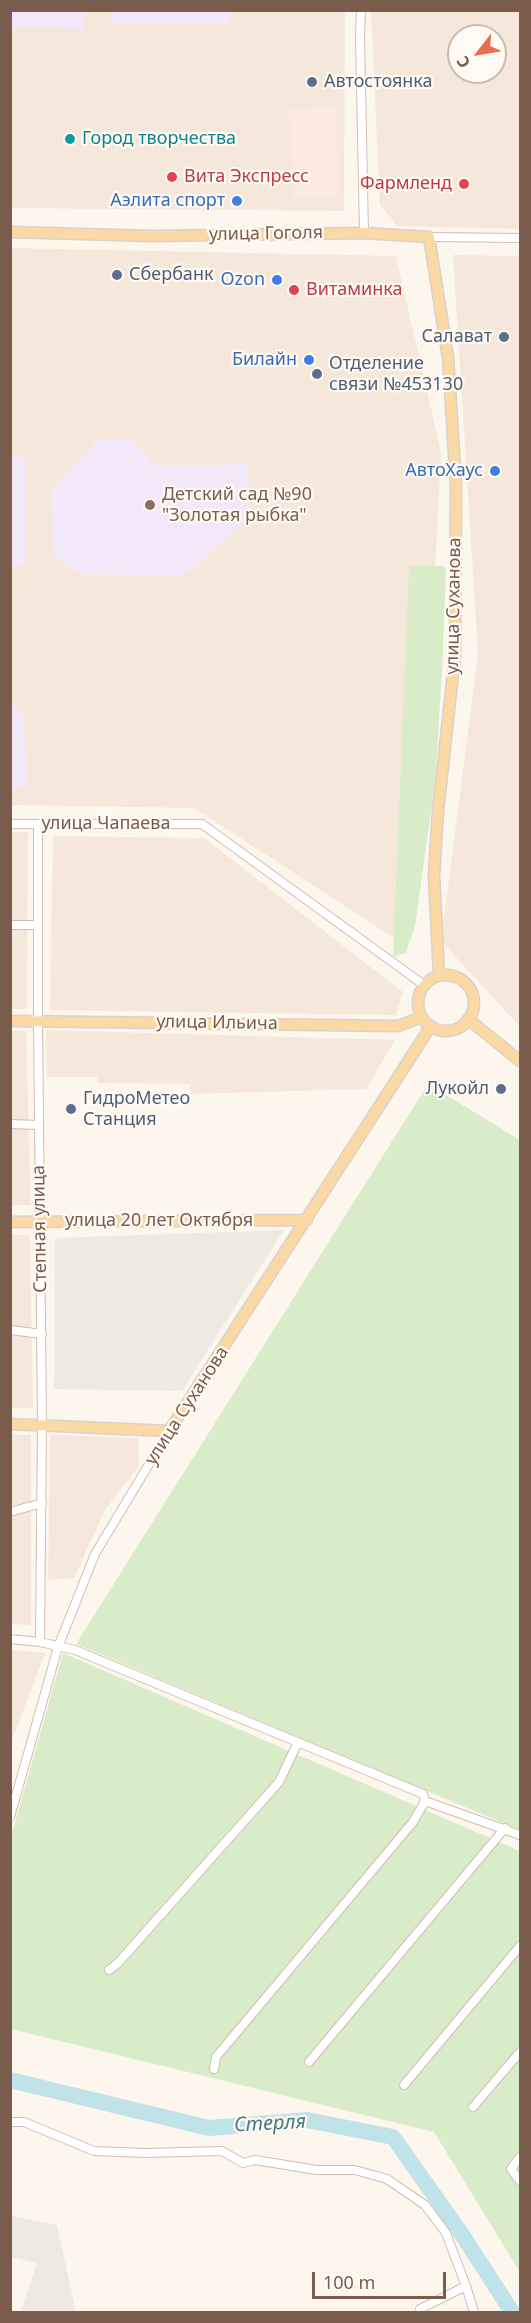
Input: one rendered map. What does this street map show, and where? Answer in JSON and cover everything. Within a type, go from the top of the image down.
[{"type":"main road","name":"улица Гоголя","points":[[10,232],[152,236],[364,233],[429,237]]},
{"type":"main road","name":"улица Суханова","points":[[429,237],[448,357],[456,485],[454,655],[438,811],[434,875],[439,975]]},
{"type":"main road","points":[[439,975],[457,977],[465,982],[470,990],[473,1008],[468,1019],[456,1028],[447,1030],[431,1026],[422,1017],[418,1002],[424,985],[439,975]]},
{"type":"main road","name":"улица Ильича","points":[[10,1021],[398,1026],[422,1017]]},
{"type":"main road","points":[[468,1019],[520,1061]]},
{"type":"main road","name":"улица Суханова","points":[[169,1431],[431,1026]]},
{"type":"main road","name":"улица 20 лет Октября","points":[[10,1222],[307,1220]]},
{"type":"main road","points":[[10,1424],[169,1431]]},
{"type":"street","points":[[361,10],[364,233]]},
{"type":"street","name":"улица Гоголя","points":[[429,237],[520,238]]},
{"type":"street","name":"улица Чапаева","points":[[10,824],[202,824],[424,985]]},
{"type":"street","name":"Степная улица","points":[[39,824],[38,1020],[42,1334],[40,1642]]},
{"type":"street","points":[[10,925],[38,925]]},
{"type":"street","points":[[10,1124],[39,1125]]},
{"type":"street","points":[[10,1330],[42,1334]]},
{"type":"street","name":"улица Суханова","points":[[10,1817],[58,1647],[95,1554],[169,1431]]},
{"type":"street","points":[[10,1512],[42,1503]]},
{"type":"street","points":[[10,1639],[40,1642],[75,1650],[423,1794],[425,1801],[413,1822],[216,2057],[214,2069]]},
{"type":"street","points":[[109,1970],[118,1963],[279,1782],[298,1742]]},
{"type":"street","points":[[425,1801],[520,1835]]},
{"type":"street","points":[[309,2062],[505,1828]]},
{"type":"street","points":[[404,2085],[520,1946]]},
{"type":"street","points":[[473,2107],[520,2052]]},
{"type":"street","points":[[10,2122],[24,2122],[94,2151],[145,2153],[222,2151],[243,2163],[255,2160],[317,2170],[355,2170],[387,2178],[425,2205],[446,2232],[474,2313]]},
{"type":"street","points":[[520,2157],[511,2169],[520,2181]]},
{"type":"street","points":[[420,2309],[466,2286]]},
{"type":"shaded area","points":[[11,10],[84,11],[84,29],[11,27]]},
{"type":"shaded area","points":[[11,11],[345,11],[344,211],[11,208]]},
{"type":"shaded area","points":[[111,11],[230,11],[230,24],[111,23]]},
{"type":"shaded area","points":[[371,11],[520,11],[520,229],[397,226],[380,205]]},
{"type":"shaded area","points":[[336,106],[339,197],[293,198],[289,108]]},
{"type":"shaded area","points":[[11,248],[396,256],[441,452],[423,816],[397,940],[194,808],[11,805]]},
{"type":"shaded area","points":[[453,255],[520,256],[520,1027],[441,941],[478,654]]},
{"type":"shaded area","name":"Детский сад №90 \"Золотая рыбка\"","points":[[98,439],[130,439],[155,466],[248,464],[250,518],[184,576],[79,574],[54,557],[50,492]]},
{"type":"shaded area","points":[[11,456],[25,456],[25,566],[11,566]]},
{"type":"shaded area","points":[[11,703],[24,715],[27,788],[11,788]]},
{"type":"shaded area","points":[[10,832],[28,832],[27,1009],[11,1009]]},
{"type":"shaded area","points":[[53,836],[204,838],[403,992],[396,1015],[50,1010]]},
{"type":"shaded area","points":[[46,1030],[395,1040],[366,1089],[190,1094],[190,1084],[97,1083],[97,1077],[47,1077]]},
{"type":"shaded area","points":[[10,1031],[26,1031],[31,1205],[11,1205]]},
{"type":"shaded area","points":[[284,1230],[182,1391],[54,1389],[55,1238]]},
{"type":"shaded area","points":[[10,1235],[30,1235],[33,1408],[11,1408]]},
{"type":"shaded area","points":[[10,1435],[31,1435],[31,1625],[11,1624]]},
{"type":"shaded area","points":[[50,1435],[138,1438],[139,1466],[105,1510],[74,1578],[48,1580]]},
{"type":"shaded area","points":[[10,1650],[45,1653],[11,1743]]},
{"type":"shaded area","points":[[11,2216],[57,2225],[76,2312],[21,2312],[37,2263],[11,2257]]},
{"type":"green space","points":[[409,565],[443,566],[446,570],[442,673],[435,782],[415,926],[406,953],[393,957]]},
{"type":"green space","points":[[428,1084],[520,1140],[520,1830],[76,1644]]},
{"type":"green space","points":[[63,1653],[520,1851],[520,2272],[434,2132],[11,2029],[11,1837]]},
{"type":"waterway","name":"Стерля","points":[[10,2080],[209,2128],[307,2120],[393,2137],[463,2236],[512,2312]]},
{"type":"place","name":"Автостоянка","points":[[312,82]]},
{"type":"place","name":"Город творчества","points":[[70,139]]},
{"type":"place","name":"Вита Экспресс","points":[[172,177]]},
{"type":"place","name":"Фармленд","points":[[464,184]]},
{"type":"place","name":"Аэлита спорт","points":[[237,201]]},
{"type":"place","name":"Сбербанк","points":[[117,275]]},
{"type":"place","name":"Ozon","points":[[277,280]]},
{"type":"place","name":"Витаминка","points":[[294,290]]},
{"type":"place","name":"Салават","points":[[504,337]]},
{"type":"place","name":"Билайн","points":[[309,360]]},
{"type":"place","name":"Отделение связи №453130","points":[[317,374]]},
{"type":"place","name":"АвтоХаус","points":[[495,471]]},
{"type":"place","name":"Детский сад №90 \"Золотая рыбка\"","points":[[150,505]]},
{"type":"place","name":"Лукойл","points":[[501,1089]]},
{"type":"place","name":"ГидроМетео Станция","points":[[71,1109]]}]
